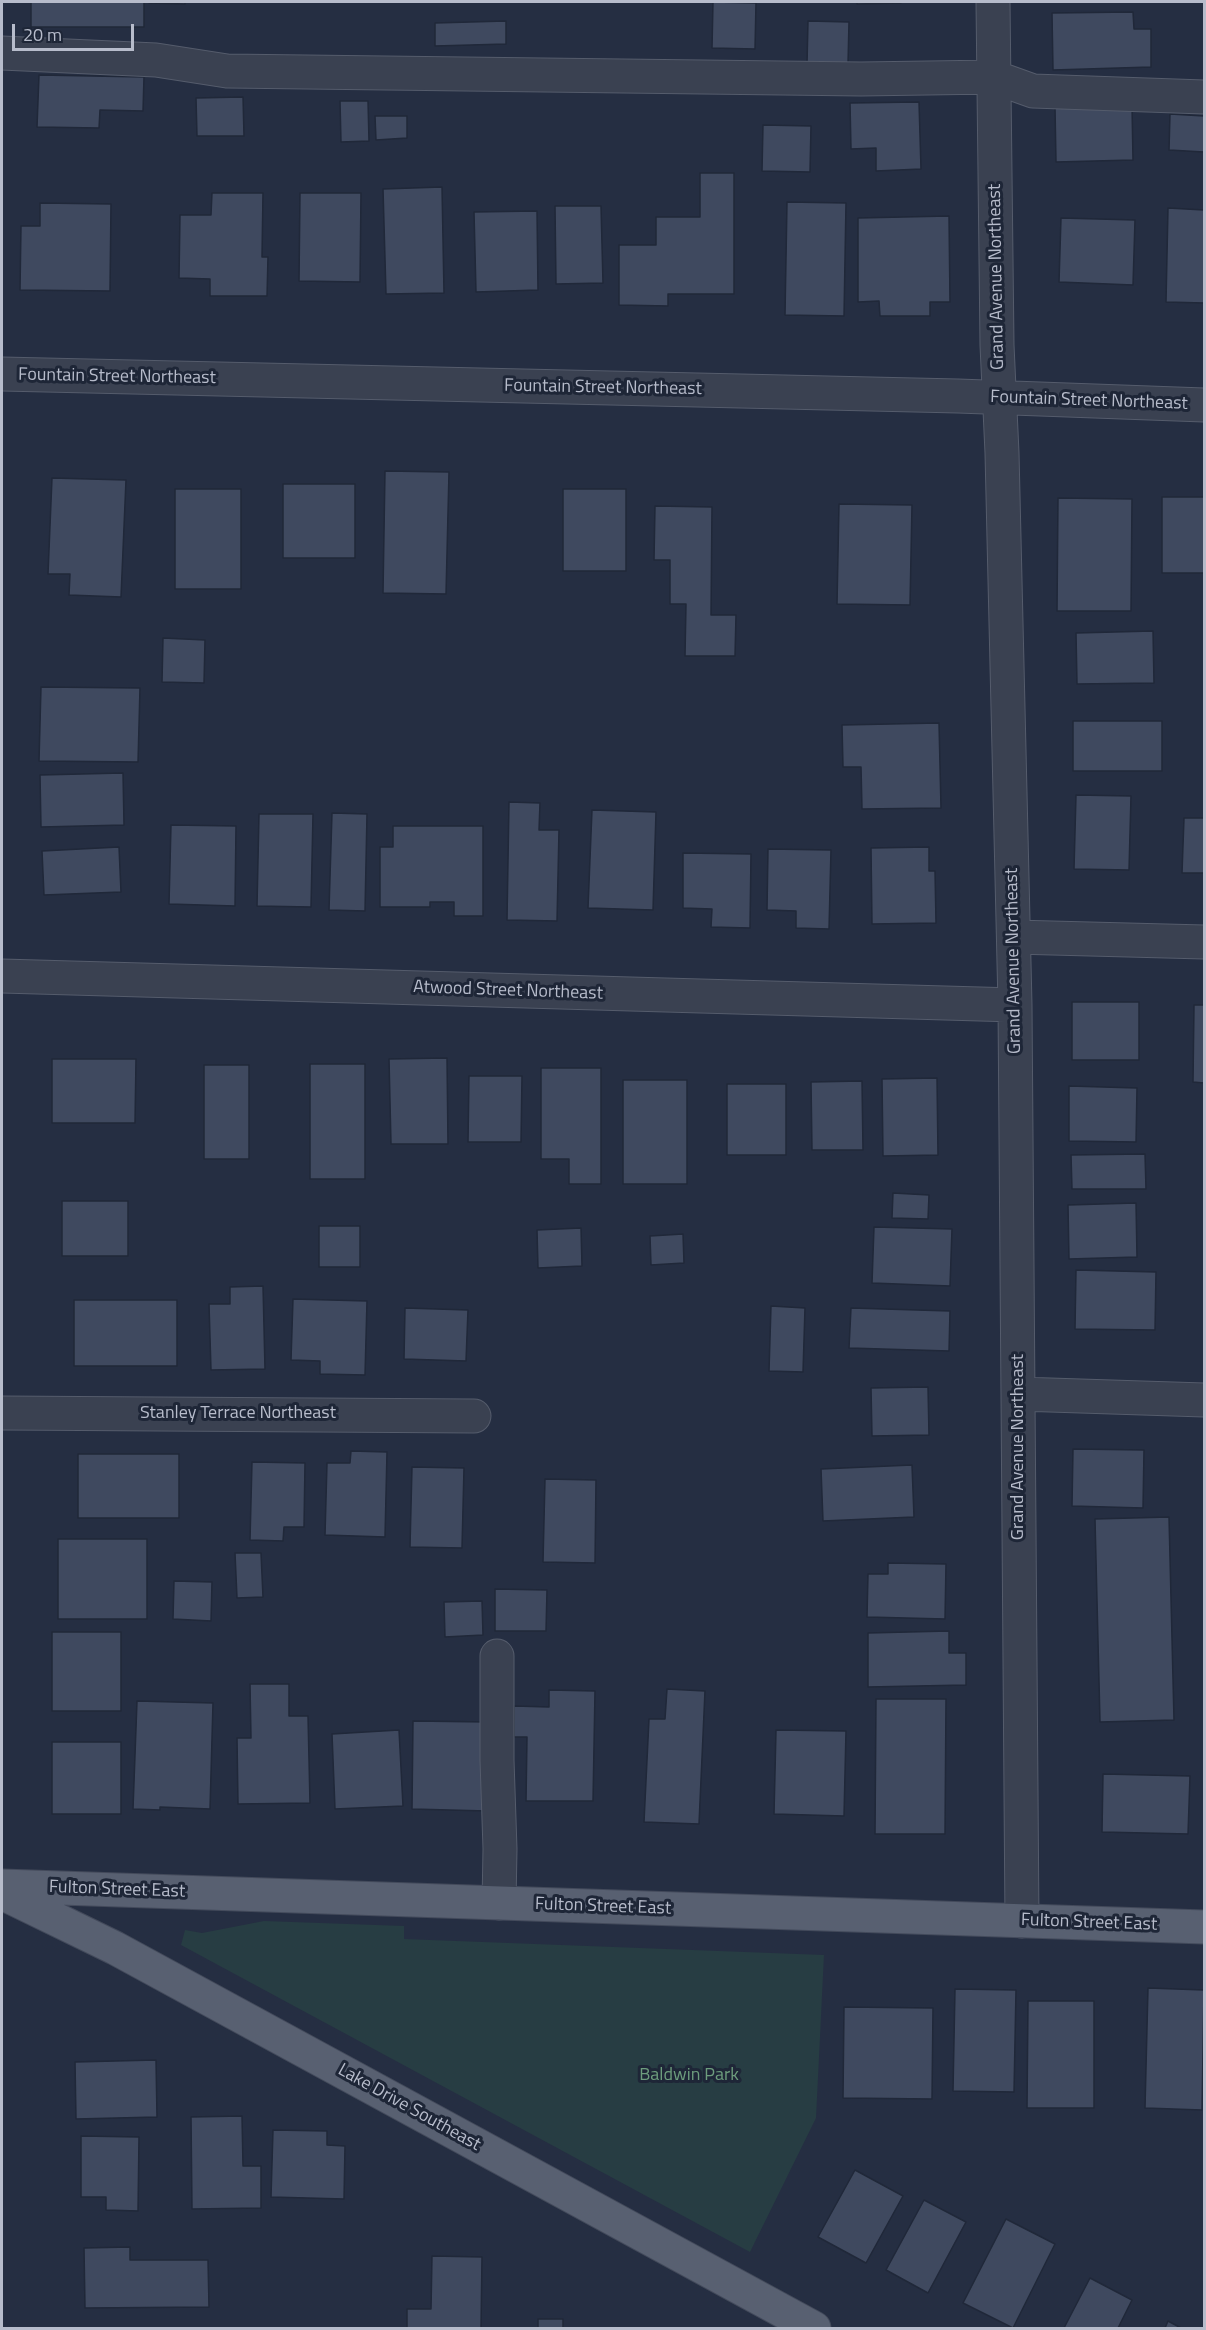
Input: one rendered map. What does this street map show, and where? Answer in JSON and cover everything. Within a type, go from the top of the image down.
[{"type":"main road","name":"Fulton Street East","points":[[2,1886],[1204,1927]]},
{"type":"main road","name":"Lake Drive Southeast","points":[[2,1893],[115,1948],[814,2328]]},
{"type":"street","name":"Grand Avenue Northeast","points":[[993,2],[997,345],[1014,937],[1022,1921]]},
{"type":"street","points":[[2,53],[156,60],[227,71],[861,79],[994,77],[1033,91],[1204,97]]},
{"type":"street","name":"Fountain Street Northeast","points":[[2,374],[1204,405]]},
{"type":"street","points":[[1014,937],[1204,942]]},
{"type":"street","name":"Atwood Street Northeast","points":[[2,976],[1015,1005]]},
{"type":"street","points":[[1019,1394],[1204,1400]]},
{"type":"street","name":"Stanley Terrace Northeast","points":[[2,1413],[474,1416]]},
{"type":"street","points":[[496,1656],[496,1760],[501,1849],[498,1903]]},
{"type":"green space","name":"Baldwin Park","points":[[264,1921],[404,1926],[404,1939],[824,1955],[816,2118],[750,2252],[181,1945],[185,1930],[202,1933]]},
{"type":"building","points":[[31,2],[144,2],[144,27],[31,27]]},
{"type":"building","points":[[185,2],[185,4],[149,3]]},
{"type":"building","points":[[713,2],[756,3],[755,49],[712,48]]},
{"type":"building","points":[[857,2],[901,2],[901,3],[857,4]]},
{"type":"building","points":[[1133,12],[1134,29],[1151,29],[1151,67],[1053,70],[1052,13]]},
{"type":"building","points":[[506,21],[506,44],[435,46],[435,23]]},
{"type":"building","points":[[808,21],[849,22],[848,64],[807,64]]},
{"type":"building","points":[[39,75],[144,77],[143,111],[100,110],[99,128],[37,127]]},
{"type":"building","points":[[243,97],[244,136],[197,136],[196,98]]},
{"type":"building","points":[[340,101],[368,101],[369,141],[341,142]]},
{"type":"building","points":[[919,102],[921,169],[876,171],[876,148],[851,149],[850,103]]},
{"type":"building","points":[[1132,106],[1133,160],[1056,162],[1055,107]]},
{"type":"building","points":[[1170,114],[1204,116],[1204,152],[1169,150]]},
{"type":"building","points":[[375,116],[407,116],[407,138],[376,140]]},
{"type":"building","points":[[763,125],[811,126],[810,172],[762,171]]},
{"type":"building","points":[[700,173],[734,173],[734,294],[668,294],[668,306],[619,305],[619,245],[656,245],[656,217],[700,217]]},
{"type":"building","points":[[442,187],[444,293],[386,294],[383,189]]},
{"type":"building","points":[[212,193],[263,193],[262,257],[268,257],[267,296],[210,296],[210,279],[179,278],[180,215],[211,215]]},
{"type":"building","points":[[300,193],[361,193],[360,282],[299,281]]},
{"type":"building","points":[[787,202],[846,203],[844,316],[785,315]]},
{"type":"building","points":[[40,203],[111,204],[110,291],[20,290],[21,226],[40,226]]},
{"type":"building","points":[[555,206],[601,206],[603,283],[556,284]]},
{"type":"building","points":[[1168,208],[1204,210],[1204,303],[1166,302]]},
{"type":"building","points":[[537,211],[538,290],[476,292],[474,212]]},
{"type":"building","points":[[949,216],[950,302],[930,302],[930,316],[880,316],[879,301],[858,302],[858,218]]},
{"type":"building","points":[[1061,218],[1135,220],[1133,285],[1059,282]]},
{"type":"building","points":[[385,471],[449,472],[446,594],[383,593]]},
{"type":"building","points":[[52,478],[126,480],[121,597],[69,595],[70,574],[48,574]]},
{"type":"building","points":[[283,484],[355,484],[355,558],[283,558]]},
{"type":"building","points":[[175,489],[241,489],[241,589],[175,589]]},
{"type":"building","points":[[563,489],[626,489],[626,571],[563,571]]},
{"type":"building","points":[[1162,497],[1204,497],[1204,573],[1162,573]]},
{"type":"building","points":[[1058,498],[1132,499],[1131,611],[1057,611]]},
{"type":"building","points":[[839,504],[912,505],[910,605],[837,604]]},
{"type":"building","points":[[655,506],[712,507],[711,615],[736,615],[735,656],[685,656],[686,604],[670,604],[670,560],[654,560]]},
{"type":"building","points":[[1153,631],[1154,683],[1077,684],[1076,633]]},
{"type":"building","points":[[163,638],[205,640],[204,683],[162,682]]},
{"type":"building","points":[[41,687],[140,688],[138,762],[39,761]]},
{"type":"building","points":[[1073,721],[1162,721],[1162,771],[1073,771]]},
{"type":"building","points":[[939,723],[941,808],[862,809],[861,767],[843,767],[842,725]]},
{"type":"building","points":[[123,773],[124,825],[41,827],[40,775]]},
{"type":"building","points":[[1076,795],[1131,796],[1129,870],[1074,869]]},
{"type":"building","points":[[509,802],[540,803],[539,830],[559,830],[557,921],[507,920]]},
{"type":"building","points":[[592,810],[656,812],[653,910],[588,908]]},
{"type":"building","points":[[332,813],[367,814],[365,911],[329,910]]},
{"type":"building","points":[[259,814],[313,814],[311,907],[257,906]]},
{"type":"building","points":[[1184,818],[1204,818],[1204,873],[1182,873]]},
{"type":"building","points":[[171,825],[236,826],[235,906],[169,904]]},
{"type":"building","points":[[393,826],[483,826],[483,916],[454,916],[454,902],[430,902],[430,907],[380,907],[380,847],[393,847]]},
{"type":"building","points":[[119,847],[121,892],[44,895],[42,851]]},
{"type":"building","points":[[929,847],[929,871],[935,871],[936,923],[872,924],[871,848]]},
{"type":"building","points":[[768,849],[831,850],[829,929],[796,928],[796,911],[767,910]]},
{"type":"building","points":[[683,853],[751,854],[750,928],[711,927],[712,909],[683,908]]},
{"type":"building","points":[[1072,1002],[1139,1002],[1139,1060],[1072,1060]]},
{"type":"building","points":[[1194,1005],[1204,1005],[1204,1083],[1193,1082]]},
{"type":"building","points":[[447,1058],[448,1144],[391,1144],[389,1059]]},
{"type":"building","points":[[52,1059],[136,1059],[135,1123],[52,1123]]},
{"type":"building","points":[[310,1064],[365,1064],[365,1179],[310,1179]]},
{"type":"building","points":[[204,1065],[249,1065],[249,1159],[204,1159]]},
{"type":"building","points":[[541,1068],[601,1068],[601,1184],[569,1184],[569,1159],[541,1159]]},
{"type":"building","points":[[469,1076],[522,1076],[521,1142],[468,1142]]},
{"type":"building","points":[[937,1078],[938,1155],[883,1156],[882,1079]]},
{"type":"building","points":[[623,1080],[687,1080],[687,1184],[623,1184]]},
{"type":"building","points":[[862,1081],[863,1150],[812,1150],[811,1082]]},
{"type":"building","points":[[727,1084],[786,1084],[786,1155],[727,1155]]},
{"type":"building","points":[[1069,1086],[1137,1088],[1136,1142],[1069,1141]]},
{"type":"building","points":[[1145,1154],[1146,1189],[1072,1189],[1071,1155]]},
{"type":"building","points":[[893,1193],[929,1195],[928,1219],[892,1218]]},
{"type":"building","points":[[62,1201],[128,1201],[128,1256],[62,1256]]},
{"type":"building","points":[[1136,1203],[1137,1257],[1069,1259],[1068,1205]]},
{"type":"building","points":[[319,1226],[360,1226],[360,1267],[319,1267]]},
{"type":"building","points":[[874,1227],[952,1229],[950,1286],[872,1283]]},
{"type":"building","points":[[581,1228],[582,1266],[538,1268],[537,1230]]},
{"type":"building","points":[[683,1234],[684,1263],[651,1265],[650,1236]]},
{"type":"building","points":[[1076,1270],[1156,1272],[1155,1330],[1075,1329]]},
{"type":"building","points":[[263,1286],[265,1369],[211,1370],[209,1304],[230,1304],[230,1287]]},
{"type":"building","points":[[293,1299],[367,1301],[365,1375],[320,1374],[320,1361],[291,1360]]},
{"type":"building","points":[[74,1300],[177,1300],[177,1366],[74,1366]]},
{"type":"building","points":[[771,1306],[805,1308],[803,1372],[769,1371]]},
{"type":"building","points":[[405,1308],[468,1310],[466,1361],[404,1359]]},
{"type":"building","points":[[851,1308],[950,1311],[949,1351],[849,1348]]},
{"type":"building","points":[[928,1387],[929,1435],[872,1436],[871,1388]]},
{"type":"building","points":[[1073,1449],[1144,1450],[1143,1508],[1072,1506]]},
{"type":"building","points":[[351,1451],[387,1452],[385,1537],[325,1535],[327,1463],[350,1463]]},
{"type":"building","points":[[78,1454],[179,1454],[179,1518],[78,1518]]},
{"type":"building","points":[[252,1462],[305,1463],[304,1527],[284,1527],[283,1541],[250,1540]]},
{"type":"building","points":[[912,1465],[914,1517],[823,1521],[821,1469]]},
{"type":"building","points":[[412,1467],[464,1468],[462,1548],[410,1547]]},
{"type":"building","points":[[545,1479],[596,1480],[595,1563],[543,1562]]},
{"type":"building","points":[[1169,1517],[1174,1720],[1100,1722],[1095,1519]]},
{"type":"building","points":[[58,1539],[147,1539],[147,1619],[58,1619]]},
{"type":"building","points":[[235,1553],[261,1553],[263,1597],[237,1598]]},
{"type":"building","points":[[888,1563],[946,1564],[945,1619],[867,1617],[868,1574],[888,1574]]},
{"type":"building","points":[[174,1581],[212,1582],[211,1621],[173,1619]]},
{"type":"building","points":[[495,1589],[547,1590],[546,1631],[495,1631]]},
{"type":"building","points":[[482,1601],[483,1635],[445,1637],[444,1602]]},
{"type":"building","points":[[949,1631],[949,1653],[966,1653],[966,1685],[868,1687],[868,1633]]},
{"type":"building","points":[[52,1632],[121,1632],[121,1711],[52,1711]]},
{"type":"building","points":[[250,1684],[289,1684],[289,1716],[308,1716],[310,1803],[238,1804],[237,1738],[251,1738]]},
{"type":"building","points":[[667,1689],[705,1691],[699,1824],[644,1822],[649,1719],[665,1719]]},
{"type":"building","points":[[549,1690],[595,1691],[593,1801],[526,1801],[527,1737],[514,1737],[514,1706],[549,1707]]},
{"type":"building","points":[[876,1699],[946,1699],[945,1834],[875,1834]]},
{"type":"building","points":[[137,1701],[213,1703],[210,1809],[160,1807],[160,1810],[133,1809]]},
{"type":"building","points":[[413,1721],[488,1722],[487,1811],[412,1809]]},
{"type":"building","points":[[399,1730],[403,1806],[335,1809],[332,1734]]},
{"type":"building","points":[[776,1730],[846,1731],[844,1816],[774,1814]]},
{"type":"building","points":[[52,1742],[121,1742],[121,1814],[52,1814]]},
{"type":"building","points":[[1103,1774],[1190,1776],[1188,1834],[1102,1832]]},
{"type":"building","points":[[1148,1988],[1204,1990],[1202,2110],[1145,2108]]},
{"type":"building","points":[[955,1989],[1016,1990],[1014,2092],[953,2091]]},
{"type":"building","points":[[1028,2001],[1094,2001],[1094,2108],[1027,2108]]},
{"type":"building","points":[[844,2007],[933,2008],[932,2099],[843,2098]]},
{"type":"building","points":[[156,2060],[157,2117],[76,2119],[75,2062]]},
{"type":"building","points":[[242,2116],[243,2166],[261,2166],[261,2208],[192,2209],[191,2117]]},
{"type":"building","points":[[273,2130],[327,2131],[327,2145],[345,2146],[344,2199],[271,2197]]},
{"type":"building","points":[[81,2136],[139,2137],[138,2211],[106,2210],[106,2197],[81,2197]]},
{"type":"building","points":[[855,2170],[903,2196],[866,2263],[818,2237]]},
{"type":"building","points":[[924,2200],[966,2222],[928,2293],[886,2270]]},
{"type":"building","points":[[1006,2219],[1055,2244],[1013,2328],[963,2303]]},
{"type":"building","points":[[130,2247],[130,2260],[208,2260],[209,2307],[85,2308],[84,2248]]},
{"type":"building","points":[[432,2256],[482,2257],[481,2328],[407,2328],[407,2309],[431,2309]]},
{"type":"building","points":[[1090,2278],[1132,2300],[1118,2328],[1064,2328]]},
{"type":"building","points":[[538,2319],[563,2319],[563,2328],[538,2328]]},
{"type":"building","points":[[1168,2321],[1181,2328],[1165,2328]]}]
